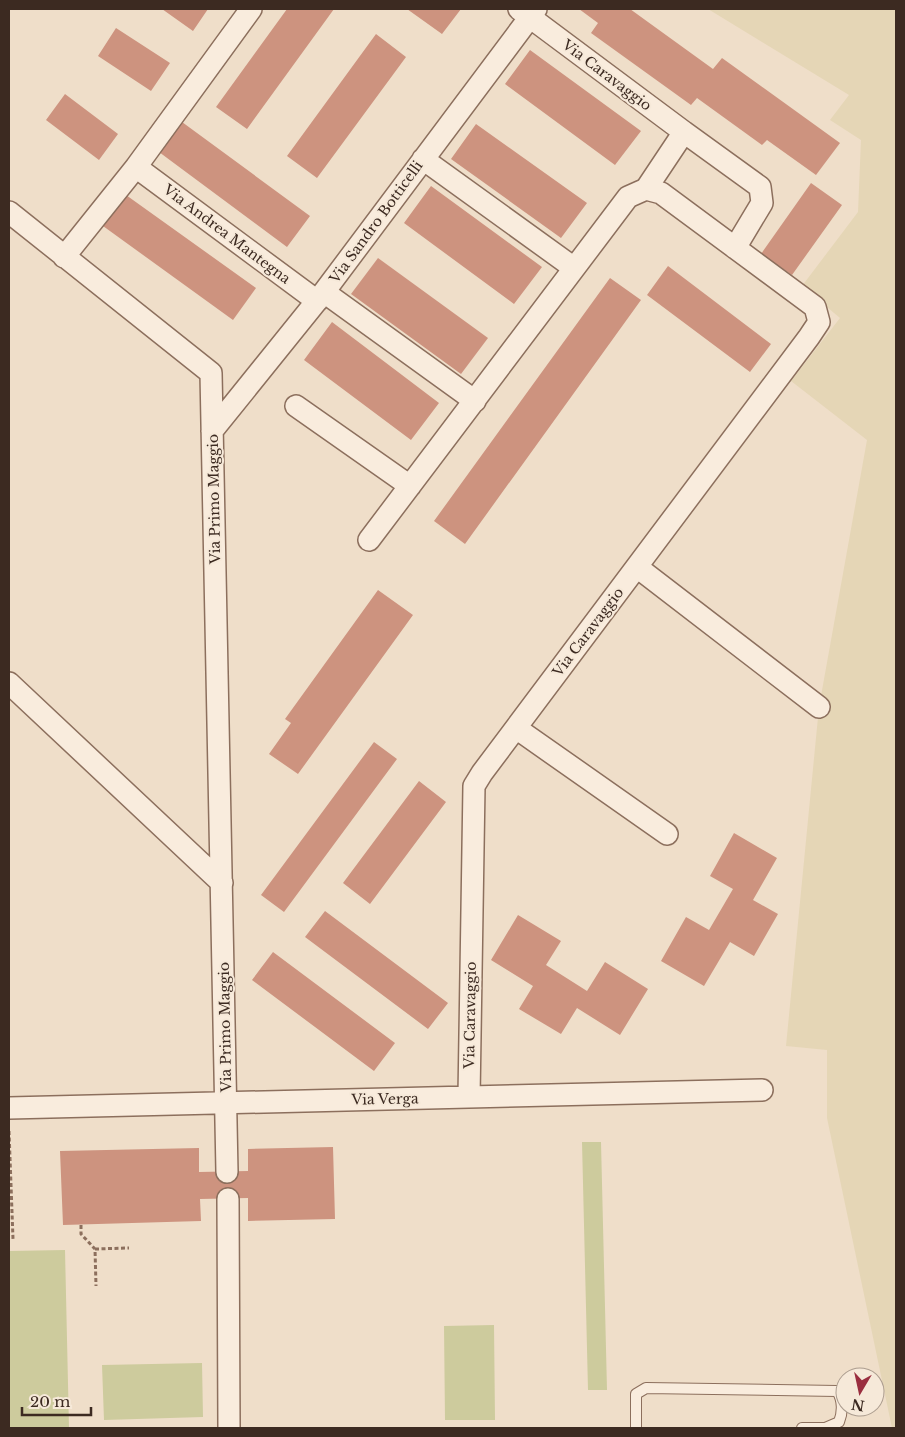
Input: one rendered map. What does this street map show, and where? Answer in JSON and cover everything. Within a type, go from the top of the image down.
[{"type":"street","points":[[64,256],[136,166],[251,9]]},
{"type":"street","name":"Via Caravaggio","points":[[528,12],[684,132],[760,187],[762,203],[735,248]]},
{"type":"street","name":"Via Sandro Botticelli","points":[[212,431],[321,297],[528,12]]},
{"type":"street","points":[[369,540],[628,197],[646,189],[684,132]]},
{"type":"street","points":[[423,158],[574,268]]},
{"type":"street","name":"Via Andrea Mantegna","points":[[136,166],[321,297]]},
{"type":"street","name":"Via Caravaggio","points":[[469,1097],[474,786],[819,322],[815,307],[661,193],[646,189]]},
{"type":"street","name":"Via Primo Maggio","points":[[9,212],[211,373],[228,1172]]},
{"type":"street","points":[[321,297],[474,401]]},
{"type":"street","points":[[296,406],[410,486]]},
{"type":"street","points":[[636,567],[819,707]]},
{"type":"street","points":[[9,683],[222,883]]},
{"type":"street","points":[[516,728],[667,834]]},
{"type":"street","name":"Via Verga","points":[[9,1108],[762,1090]]},
{"type":"street","points":[[228,1199],[229,1428]]},
{"type":"lane","points":[[636,1428],[636,1394],[646,1388],[837,1391],[841,1398],[842,1416],[839,1422],[825,1428],[802,1428]]},
{"type":"path","points":[[9,1131],[13,1239]]},
{"type":"path","points":[[81,1225],[81,1234],[95,1249],[96,1286]]},
{"type":"path","points":[[95,1249],[129,1248]]},
{"type":"shaded area","points":[[708,9],[896,9],[896,1428],[892,1428],[885,1395],[885,1367],[879,1367],[827,1118],[827,1050],[786,1046],[819,707],[867,440],[791,381],[840,318],[802,286],[858,212],[861,140],[830,120],[849,95]]},
{"type":"shaded area","points":[[582,1142],[601,1142],[607,1390],[588,1390]]},
{"type":"shaded area","points":[[65,1250],[69,1428],[9,1428],[9,1251]]},
{"type":"shaded area","points":[[494,1325],[495,1420],[445,1420],[444,1326]]},
{"type":"shaded area","points":[[202,1363],[203,1417],[104,1420],[102,1365]]},
{"type":"building","points":[[162,9],[208,9],[193,31]]},
{"type":"building","points":[[287,9],[334,9],[247,129],[216,107]]},
{"type":"building","points":[[407,9],[461,9],[442,34]]},
{"type":"building","points":[[579,9],[630,9],[713,69],[722,58],[840,143],[816,175],[767,140],[762,145],[697,98],[691,105],[591,33],[598,23]]},
{"type":"building","points":[[116,28],[170,63],[151,91],[98,56]]},
{"type":"building","points":[[376,34],[406,57],[317,178],[287,156]]},
{"type":"building","points":[[530,50],[641,131],[615,165],[505,84]]},
{"type":"building","points":[[65,94],[118,134],[99,160],[46,120]]},
{"type":"building","points":[[182,122],[310,216],[287,247],[159,152]]},
{"type":"building","points":[[476,124],[587,203],[561,238],[451,159]]},
{"type":"building","points":[[811,183],[842,205],[792,275],[761,254]]},
{"type":"building","points":[[431,186],[542,267],[514,304],[404,223]]},
{"type":"building","points":[[126,195],[256,288],[233,320],[103,226]]},
{"type":"building","points":[[378,258],[488,338],[461,374],[351,294]]},
{"type":"building","points":[[668,266],[771,344],[750,372],[647,295]]},
{"type":"building","points":[[610,278],[641,300],[465,544],[434,521]]},
{"type":"building","points":[[332,322],[439,403],[411,440],[304,360]]},
{"type":"building","points":[[378,590],[413,615],[298,774],[269,754],[291,723],[285,719]]},
{"type":"building","points":[[374,742],[397,759],[284,912],[261,895]]},
{"type":"building","points":[[419,781],[446,802],[370,904],[343,883]]},
{"type":"building","points":[[734,833],[777,858],[753,900],[778,914],[754,956],[730,942],[704,986],[661,961],[686,917],[709,930],[733,889],[710,876]]},
{"type":"building","points":[[325,911],[448,1003],[428,1029],[305,937]]},
{"type":"building","points":[[518,915],[561,941],[546,965],[587,991],[605,962],[648,989],[620,1035],[577,1008],[561,1034],[519,1009],[533,986],[491,960]]},
{"type":"building","points":[[273,952],[395,1043],[374,1071],[252,980]]},
{"type":"building","points":[[333,1147],[335,1219],[248,1221],[248,1198],[200,1199],[201,1221],[63,1225],[60,1151],[199,1148],[199,1172],[248,1171],[248,1149]]}]
